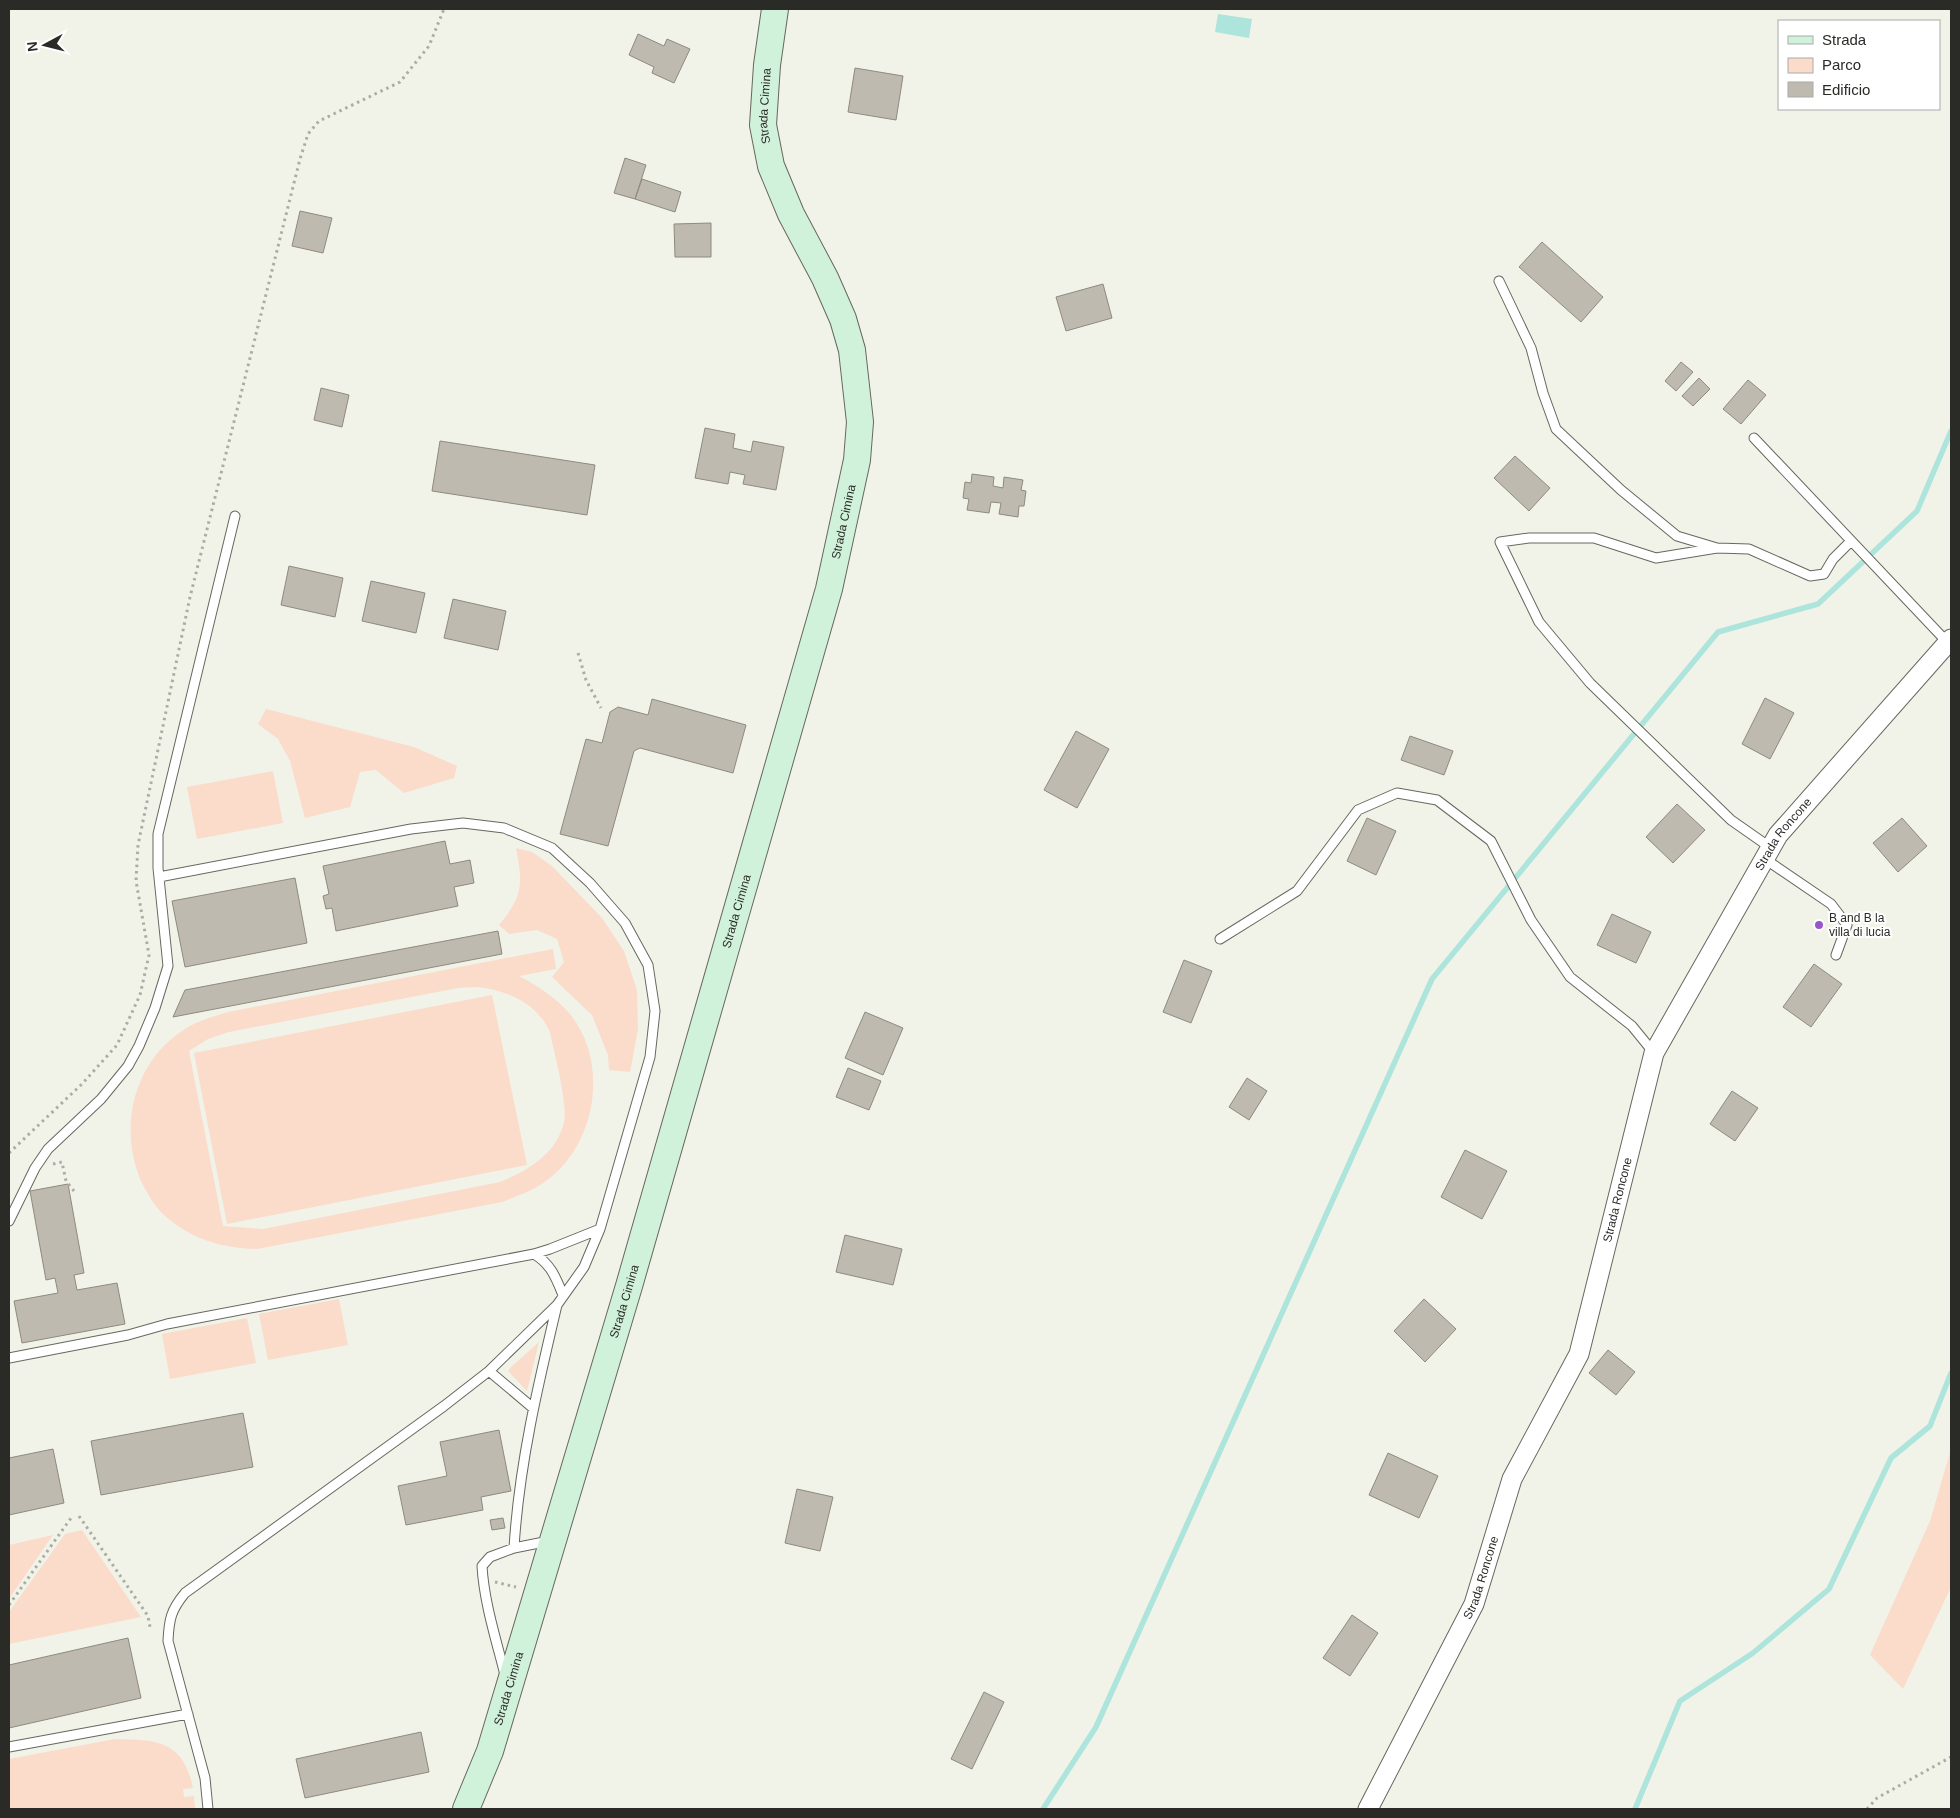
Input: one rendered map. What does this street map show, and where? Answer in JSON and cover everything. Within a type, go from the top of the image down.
[{"type":"main road","name":"Strada Cimina","points":[[466,1809],[490,1751],[554,1540],[829,589],[857,460],[860,422],[852,350],[843,320],[825,278],[791,214],[771,166],[765,133],[767,65],[775,9]]},
{"type":"street","name":"Strada Roncone","points":[[1368,1809],[1474,1604],[1512,1479],[1579,1354],[1654,1053],[1778,835],[1950,641]]},
{"type":"lane","points":[[1499,281],[1531,348],[1542,393],[1556,429],[1621,490],[1677,536],[1717,548]]},
{"type":"lane","points":[[1754,438],[1851,541],[1950,641]]},
{"type":"lane","points":[[9,1221],[35,1168],[48,1149],[101,1100],[128,1066],[139,1046],[155,1008],[168,966],[159,876],[158,834],[235,516]]},
{"type":"lane","points":[[1836,954],[1847,925],[1831,904],[1731,820],[1590,683],[1539,622],[1500,542],[1528,538],[1594,538],[1656,558],[1717,548],[1749,549],[1810,576],[1824,574],[1833,559],[1851,541]]},
{"type":"lane","points":[[1220,939],[1296,891],[1358,810],[1397,793],[1437,800],[1491,840],[1531,920],[1570,978],[1632,1026],[1654,1053]]},
{"type":"lane","points":[[159,876],[411,829],[463,823],[504,828],[552,848],[590,883],[624,923],[648,965],[654,1011],[650,1057],[600,1229],[584,1267],[557,1305],[489,1371],[444,1406],[185,1593],[174,1606],[168,1623],[168,1641],[205,1778],[208,1809]]},
{"type":"lane","points":[[9,1358],[128,1335],[167,1324],[534,1254],[600,1229]]},
{"type":"lane","points":[[534,1254],[551,1268],[563,1295]]},
{"type":"lane","points":[[514,1548],[519,1489],[533,1408],[557,1305]]},
{"type":"lane","points":[[489,1371],[533,1408]]},
{"type":"lane","points":[[509,1690],[483,1580],[482,1566],[490,1557],[514,1548],[554,1540]]},
{"type":"lane","points":[[9,1747],[188,1714]]},
{"type":"path","points":[[578,653],[586,680],[601,708]]},
{"type":"path","points":[[35,1168],[62,1162],[66,1181],[74,1191]]},
{"type":"path","points":[[78,1516],[148,1616],[150,1626]]},
{"type":"path","points":[[9,1605],[71,1518]]},
{"type":"path","points":[[483,1580],[538,1593]]},
{"type":"path","points":[[1867,1809],[1877,1798],[1951,1757]]},
{"type":"green space","points":[[266,709],[414,747],[457,766],[454,778],[404,793],[376,770],[360,772],[350,807],[305,818],[290,761],[278,739],[258,724]]},
{"type":"green space","points":[[273,771],[283,823],[197,839],[187,787]]},
{"type":"green space","points":[[516,848],[532,852],[552,866],[602,918],[624,951],[637,990],[638,1029],[630,1072],[609,1070],[608,1055],[592,1015],[552,977],[564,962],[557,939],[537,930],[509,934],[499,925],[513,906],[519,889],[520,872]]},
{"type":"green space","points":[[553,949],[556,969],[519,976],[540,988],[558,1002],[570,1014],[583,1034],[590,1056],[593,1079],[592,1102],[586,1125],[576,1147],[563,1165],[546,1181],[525,1193],[502,1202],[257,1249],[219,1244],[195,1236],[173,1223],[151,1200],[142,1183],[135,1163],[131,1142],[131,1121],[134,1100],[141,1080],[151,1061],[165,1045],[182,1031],[193,1025],[228,1012]],"holes":[[[478,987],[510,995],[529,1006],[537,1013],[550,1032],[565,1114],[564,1122],[555,1143],[540,1160],[500,1182],[263,1229],[223,1226],[189,1051],[208,1039],[229,1032],[458,988]]]},
{"type":"green space","points":[[492,995],[527,1165],[227,1224],[194,1053]]},
{"type":"green space","points":[[339,1299],[348,1345],[268,1360],[259,1314]]},
{"type":"green space","points":[[247,1318],[256,1363],[170,1379],[162,1334]]},
{"type":"green space","points":[[539,1342],[527,1391],[508,1371]]},
{"type":"green space","points":[[1951,1449],[1951,1587],[1903,1689],[1870,1655],[1930,1521]]},
{"type":"green space","points":[[82,1530],[141,1617],[9,1644],[9,1612],[65,1534]]},
{"type":"green space","points":[[53,1535],[13,1593],[9,1599],[9,1545]]},
{"type":"green space","points":[[115,1739],[156,1742],[175,1752],[182,1760],[188,1772],[193,1788],[183,1789],[184,1797],[194,1796],[195,1809],[9,1809],[9,1759]]},
{"type":"water","points":[[1218,14],[1252,19],[1249,38],[1215,32]]},
{"type":"building","points":[[638,34],[664,46],[667,39],[690,49],[674,83],[652,73],[654,67],[629,55]]},
{"type":"building","points":[[855,68],[903,76],[896,120],[848,112]]},
{"type":"building","points":[[625,158],[646,165],[635,199],[614,193]]},
{"type":"building","points":[[642,179],[681,192],[675,212],[635,199]]},
{"type":"building","points":[[300,211],[332,218],[323,253],[292,246]]},
{"type":"building","points":[[711,223],[711,257],[675,257],[674,224]]},
{"type":"building","points":[[1542,242],[1603,297],[1581,322],[1519,267]]},
{"type":"building","points":[[1103,284],[1112,318],[1066,331],[1056,297]]},
{"type":"building","points":[[1681,362],[1693,372],[1676,391],[1665,381]]},
{"type":"building","points":[[1699,378],[1710,389],[1693,406],[1682,396]]},
{"type":"building","points":[[1748,380],[1766,395],[1741,424],[1723,409]]},
{"type":"building","points":[[321,388],[349,395],[342,427],[314,420]]},
{"type":"building","points":[[705,428],[735,434],[733,448],[751,452],[753,441],[784,447],[776,490],[743,484],[745,475],[730,472],[728,484],[695,478]]},
{"type":"building","points":[[440,441],[595,465],[587,515],[432,491]]},
{"type":"building","points":[[1515,456],[1550,488],[1529,511],[1494,478]]},
{"type":"building","points":[[972,474],[994,477],[993,486],[1003,488],[1004,477],[1023,480],[1021,490],[1026,491],[1024,506],[1019,506],[1018,517],[999,514],[1001,503],[991,502],[989,513],[967,510],[969,499],[963,498],[965,482],[971,483]]},
{"type":"building","points":[[289,566],[343,578],[335,617],[281,605]]},
{"type":"building","points":[[371,581],[425,593],[416,633],[362,621]]},
{"type":"building","points":[[453,599],[506,611],[498,650],[444,638]]},
{"type":"building","points":[[1765,698],[1794,713],[1770,759],[1742,744]]},
{"type":"building","points":[[652,699],[746,725],[733,773],[640,748],[634,751],[608,846],[560,834],[586,739],[602,743],[610,712],[618,707],[648,715]]},
{"type":"building","points":[[1076,731],[1109,749],[1077,808],[1044,790]]},
{"type":"building","points":[[1410,736],[1453,751],[1444,775],[1401,760]]},
{"type":"building","points":[[1677,804],[1705,830],[1673,863],[1646,837]]},
{"type":"building","points":[[1367,818],[1396,831],[1376,875],[1347,861]]},
{"type":"building","points":[[1902,818],[1927,846],[1898,872],[1873,843]]},
{"type":"building","points":[[445,841],[450,864],[470,860],[474,883],[454,887],[458,906],[336,931],[332,908],[326,909],[323,896],[329,894],[323,866]]},
{"type":"building","points":[[295,878],[307,943],[185,967],[172,901]]},
{"type":"building","points":[[1612,914],[1651,932],[1636,963],[1597,945]]},
{"type":"building","points":[[498,931],[502,954],[173,1017],[185,990]]},
{"type":"building","points":[[1184,960],[1212,971],[1191,1023],[1163,1012]]},
{"type":"building","points":[[1814,964],[1842,984],[1811,1027],[1783,1007]]},
{"type":"building","points":[[865,1012],[903,1028],[883,1075],[845,1058]]},
{"type":"building","points":[[848,1068],[881,1081],[869,1110],[836,1097]]},
{"type":"building","points":[[1247,1078],[1267,1091],[1249,1120],[1229,1107]]},
{"type":"building","points":[[1732,1091],[1758,1108],[1735,1141],[1710,1124]]},
{"type":"building","points":[[1465,1150],[1507,1171],[1482,1219],[1441,1197]]},
{"type":"building","points":[[68,1184],[84,1273],[74,1275],[77,1290],[117,1283],[125,1324],[22,1343],[14,1301],[58,1293],[55,1278],[46,1280],[30,1191]]},
{"type":"building","points":[[845,1235],[902,1249],[893,1285],[836,1272]]},
{"type":"building","points":[[1424,1299],[1456,1329],[1425,1362],[1394,1331]]},
{"type":"building","points":[[1608,1350],[1635,1372],[1616,1395],[1589,1373]]},
{"type":"building","points":[[243,1413],[253,1467],[101,1495],[91,1441]]},
{"type":"building","points":[[499,1430],[511,1491],[481,1497],[483,1510],[406,1525],[398,1486],[447,1476],[440,1442]]},
{"type":"building","points":[[53,1449],[64,1503],[9,1515],[9,1458]]},
{"type":"building","points":[[1388,1453],[1438,1476],[1419,1518],[1369,1495]]},
{"type":"building","points":[[797,1489],[833,1497],[820,1551],[785,1543]]},
{"type":"building","points":[[503,1518],[505,1528],[492,1530],[490,1520]]},
{"type":"building","points":[[1352,1615],[1378,1633],[1350,1676],[1323,1658]]},
{"type":"building","points":[[128,1638],[141,1698],[9,1728],[9,1665]]},
{"type":"building","points":[[984,1692],[1004,1702],[972,1769],[951,1759]]},
{"type":"building","points":[[421,1732],[429,1772],[305,1798],[296,1759]]},
{"type":"waterway","points":[[1043,1809],[1096,1727],[1432,979],[1718,632],[1818,604],[1917,511],[1951,431]]},
{"type":"waterway","points":[[1635,1809],[1680,1701],[1753,1653],[1829,1589],[1891,1458],[1930,1426],[1951,1373]]},
{"type":"place","name":"B and B la villa di lucia","points":[[1819,925]]}]
